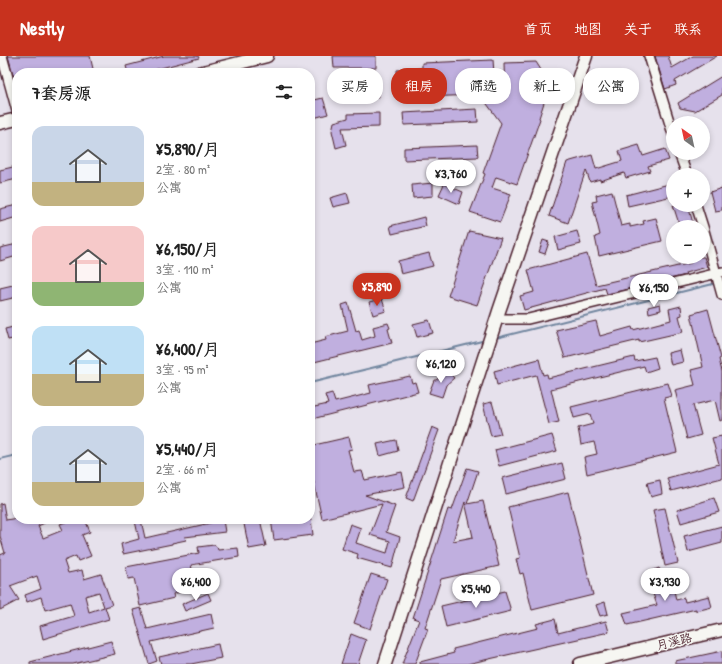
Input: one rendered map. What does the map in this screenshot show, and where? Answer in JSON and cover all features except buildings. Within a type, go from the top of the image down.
[{"type":"street","points":[[2,56],[12,93]]},
{"type":"street","points":[[220,68],[267,56]]},
{"type":"street","points":[[384,664],[496,319],[586,56]]},
{"type":"street","points":[[649,56],[667,116]]},
{"type":"street","points":[[0,123],[12,120]]},
{"type":"street","points":[[710,248],[719,275],[721,291]]},
{"type":"street","points":[[496,319],[528,319],[719,275]]},
{"type":"street","name":"月溪路","points":[[580,664],[722,630]]},
{"type":"waterway","points":[[496,338],[717,283]]},
{"type":"waterway","points":[[315,382],[486,340]]},
{"type":"waterway","points":[[0,459],[12,456]]}]
